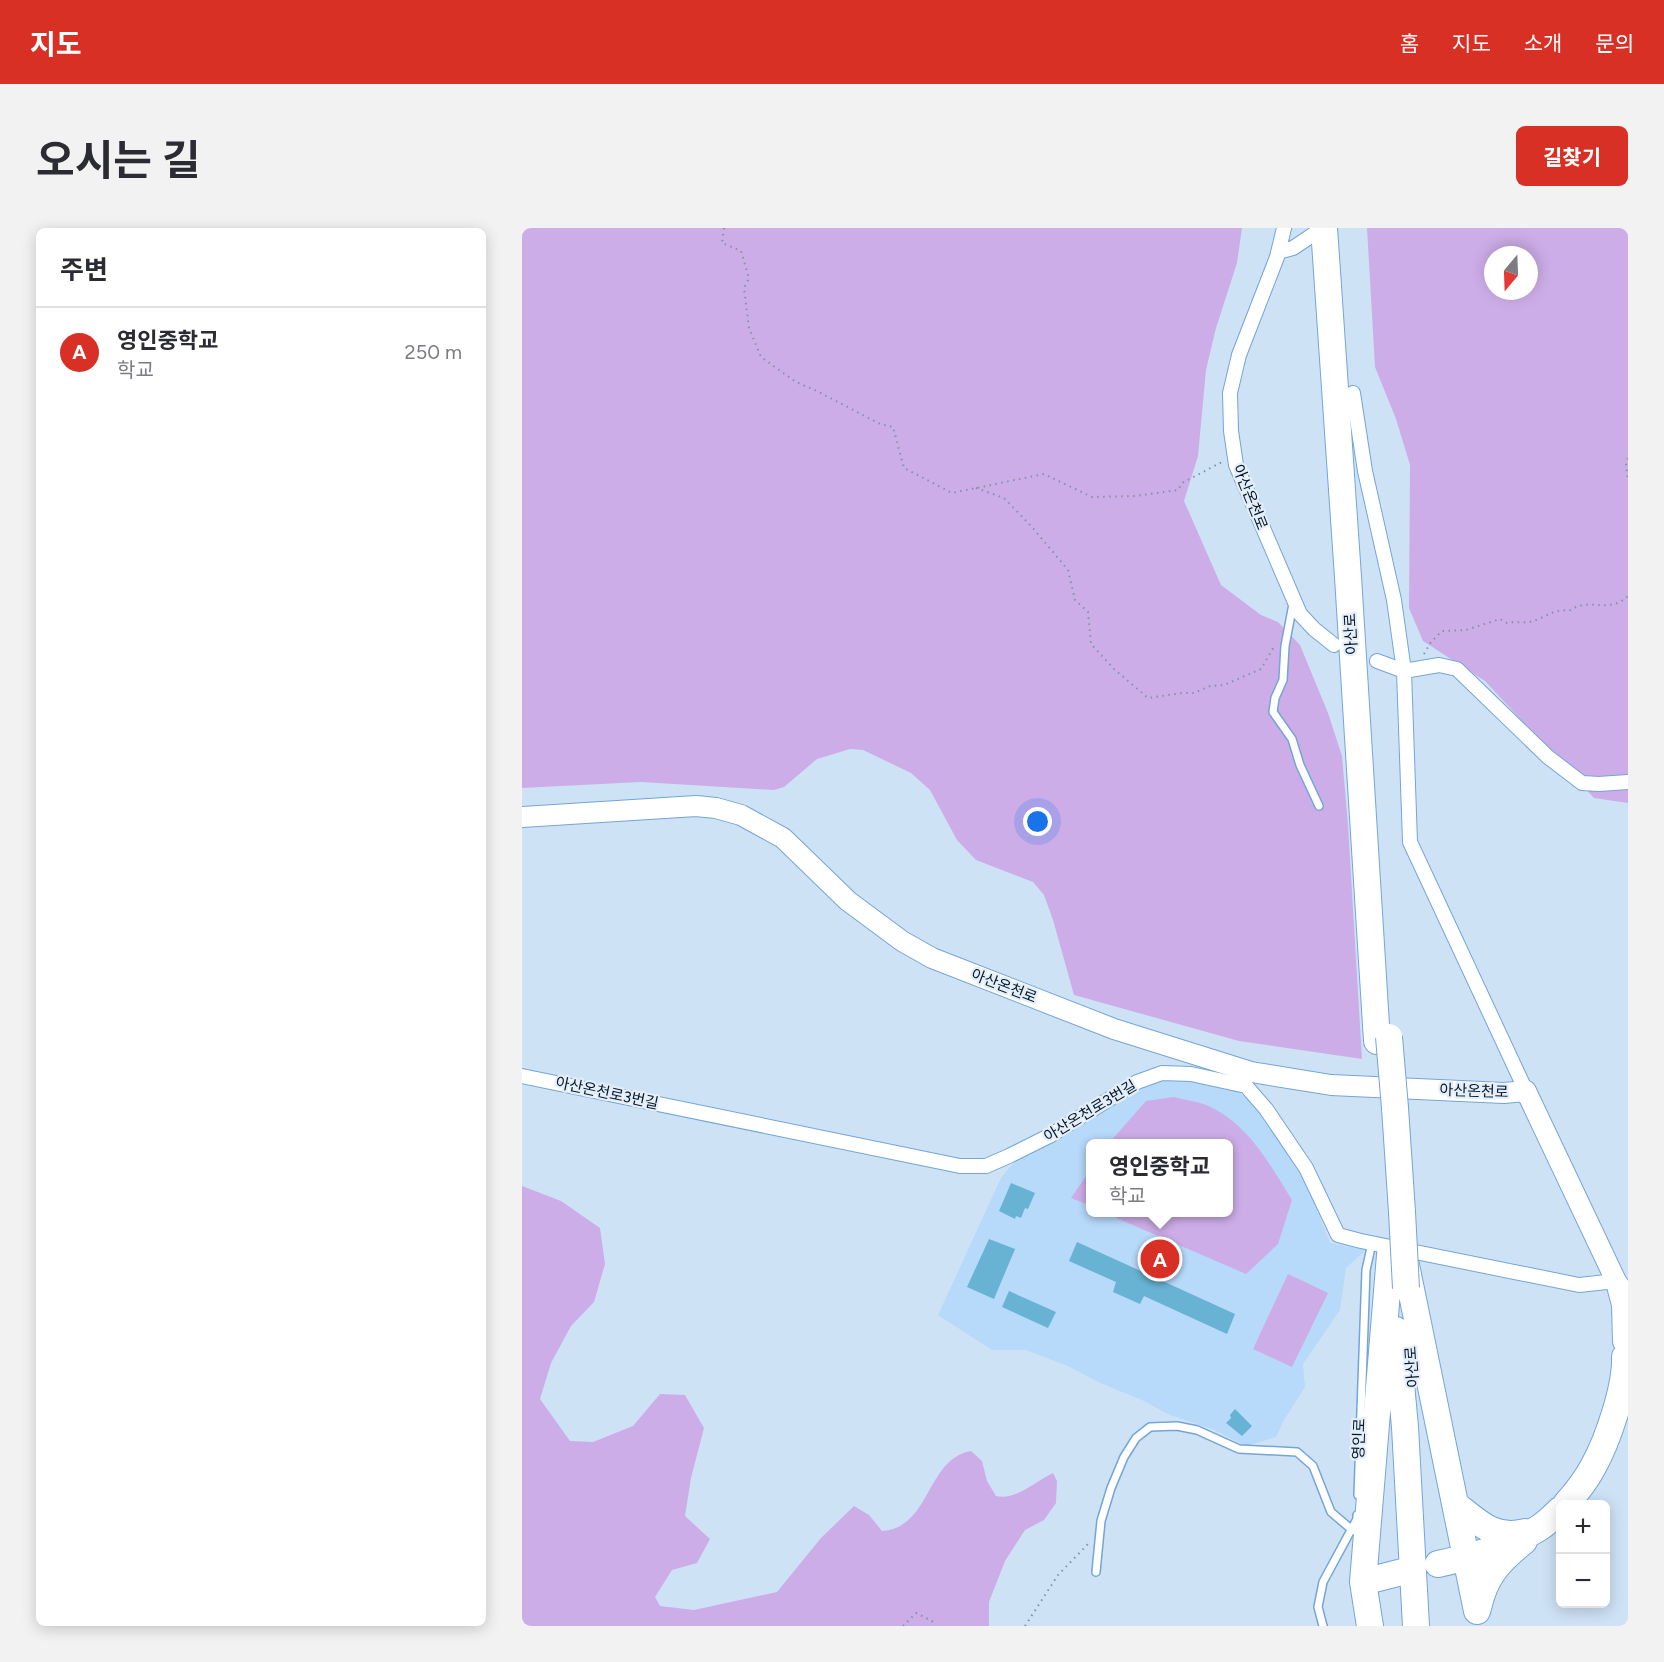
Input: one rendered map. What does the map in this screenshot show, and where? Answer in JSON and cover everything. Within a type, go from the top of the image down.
[{"type":"highway","name":"아산로","points":[[1323,228],[1389,1108],[1395,1210],[1389,1252],[1400,1286],[1431,1626]]},
{"type":"highway","name":"아산로","points":[[1340,228],[1353,393],[1383,1039]]},
{"type":"highway","name":"아산로","points":[[1400,1286],[1416,1626]]},
{"type":"highway","points":[[1400,1286],[1455,1504],[1477,1619]]},
{"type":"highway","points":[[1370,1626],[1359,1533],[1400,1286]]},
{"type":"highway","points":[[1569,1500],[1594,1467],[1626,1360]]},
{"type":"highway","points":[[1455,1504],[1486,1527],[1500,1534],[1512,1535],[1540,1528]]},
{"type":"highway","points":[[1477,1619],[1481,1595],[1489,1575],[1505,1557],[1556,1514]]},
{"type":"highway","points":[[1438,1564],[1512,1542],[1540,1528]]},
{"type":"highway","points":[[1364,1582],[1402,1572]]},
{"type":"main road","name":"아산온천로","points":[[522,816],[696,806],[716,808],[741,815],[783,838],[848,901],[902,941],[932,958],[1248,1078],[1331,1085],[1504,1093],[1526,1091],[1616,1281],[1628,1298]]},
{"type":"main road","points":[[1616,1281],[1622,1305],[1626,1360]]},
{"type":"street","name":"아산온천로","points":[[1284,228],[1278,252],[1239,355],[1230,393],[1231,431],[1236,465],[1300,614],[1334,645]]},
{"type":"street","points":[[1278,252],[1293,248],[1323,228]]},
{"type":"street","name":"아산온천로","points":[[1353,393],[1365,471],[1394,600],[1404,671],[1410,842],[1526,1091]]},
{"type":"street","points":[[1377,661],[1404,671],[1439,665],[1457,669],[1548,757],[1582,783],[1628,782]]},
{"type":"street","name":"아산온천로3번길","points":[[522,1076],[960,1166],[986,1166],[1051,1135],[1137,1082],[1162,1073],[1248,1078]]},
{"type":"street","points":[[1248,1078],[1306,1168],[1338,1235],[1389,1252],[1579,1285],[1616,1281]]},
{"type":"lane","points":[[1294,598],[1285,646],[1283,680],[1275,698],[1273,712],[1292,739],[1300,765],[1319,806]]},
{"type":"lane","name":"영인로","points":[[1323,1626],[1318,1607],[1323,1582],[1359,1533],[1357,1519],[1366,1270],[1389,1252]]},
{"type":"lane","points":[[1096,1572],[1101,1521],[1111,1488],[1124,1456],[1136,1438],[1150,1426],[1177,1426],[1197,1430],[1239,1449],[1297,1452],[1313,1466],[1331,1512],[1359,1533]]},
{"type":"path","points":[[522,230],[528,228]]},
{"type":"path","points":[[724,228],[722,243],[741,251],[749,278],[744,288],[749,328],[761,357],[796,382],[880,424],[893,427],[904,468],[952,493],[1044,474],[1092,497],[1135,496],[1178,490],[1182,483],[1220,463],[1236,465]]},
{"type":"path","points":[[1628,458],[1626,465],[1628,480]]},
{"type":"path","points":[[976,488],[1004,498],[1055,554],[1068,570],[1075,600],[1088,612],[1091,644],[1114,669],[1148,698],[1194,693],[1210,686],[1224,685],[1261,669],[1277,641]]},
{"type":"path","points":[[1420,668],[1420,661],[1431,642],[1442,632],[1466,630],[1500,619],[1507,623],[1536,621],[1548,614],[1563,609],[1569,611],[1581,605],[1611,606],[1622,602],[1628,596]]},
{"type":"path","points":[[1025,1626],[1058,1575],[1090,1542],[1101,1521]]},
{"type":"path","points":[[903,1626],[916,1613],[932,1621],[934,1626]]},
{"type":"shaded area","points":[[522,228],[1242,228],[1237,263],[1216,328],[1206,370],[1198,456],[1184,501],[1221,585],[1261,615],[1278,622],[1300,645],[1328,713],[1342,756],[1362,1059],[1239,1041],[1074,995],[1044,895],[1033,882],[976,860],[957,840],[930,790],[911,773],[863,750],[850,749],[817,759],[784,787],[774,790],[641,782],[522,788]]},
{"type":"shaded area","points":[[1367,228],[1628,228],[1628,803],[1594,798],[1485,681],[1423,641],[1409,608],[1410,465],[1396,419],[1375,367]]},
{"type":"shaded area","points":[[1177,1079],[1236,1090],[1251,1102],[1269,1123],[1306,1183],[1330,1243],[1366,1250],[1346,1268],[1340,1310],[1303,1364],[1305,1387],[1276,1437],[1246,1446],[1212,1429],[1170,1415],[1070,1367],[1026,1350],[992,1350],[938,1315],[1001,1178],[1009,1168],[1021,1157],[1080,1127],[1138,1086],[1160,1080]]},
{"type":"shaded area","points":[[1174,1097],[1198,1102],[1221,1113],[1234,1122],[1256,1145],[1292,1200],[1278,1244],[1246,1274],[1114,1217],[1233,1217],[1233,1139],[1113,1139],[1146,1101]]},
{"type":"shaded area","points":[[1086,1176],[1086,1204],[1071,1198]]},
{"type":"shaded area","points":[[522,1186],[561,1201],[600,1228],[605,1264],[594,1302],[571,1326],[551,1363],[540,1399],[570,1441],[593,1442],[633,1426],[660,1394],[685,1395],[704,1428],[691,1478],[685,1516],[710,1539],[697,1563],[672,1570],[655,1597],[660,1606],[694,1610],[777,1592],[821,1538],[854,1506],[869,1515],[882,1531],[898,1527],[920,1506],[945,1466],[956,1457],[971,1451],[982,1461],[987,1481],[996,1496],[1011,1496],[1053,1473],[1057,1481],[1056,1503],[1044,1520],[1025,1530],[1005,1561],[989,1602],[989,1626],[522,1626]]},
{"type":"shaded area","points":[[1288,1274],[1328,1293],[1292,1367],[1253,1349]]},
{"type":"building","points":[[1011,1183],[1035,1193],[1021,1218],[1016,1216],[1015,1219],[999,1211]]},
{"type":"building","points":[[989,1239],[1015,1249],[994,1299],[967,1287]]},
{"type":"building","points":[[1077,1242],[1235,1314],[1227,1334],[1144,1296],[1140,1304],[1113,1292],[1116,1282],[1069,1261]]},
{"type":"building","points":[[1009,1291],[1056,1312],[1048,1328],[1002,1307]]},
{"type":"building","points":[[1235,1409],[1252,1426],[1242,1436],[1226,1423]]},
{"type":"place","name":"영인중학교","points":[[1160,1259]]}]
